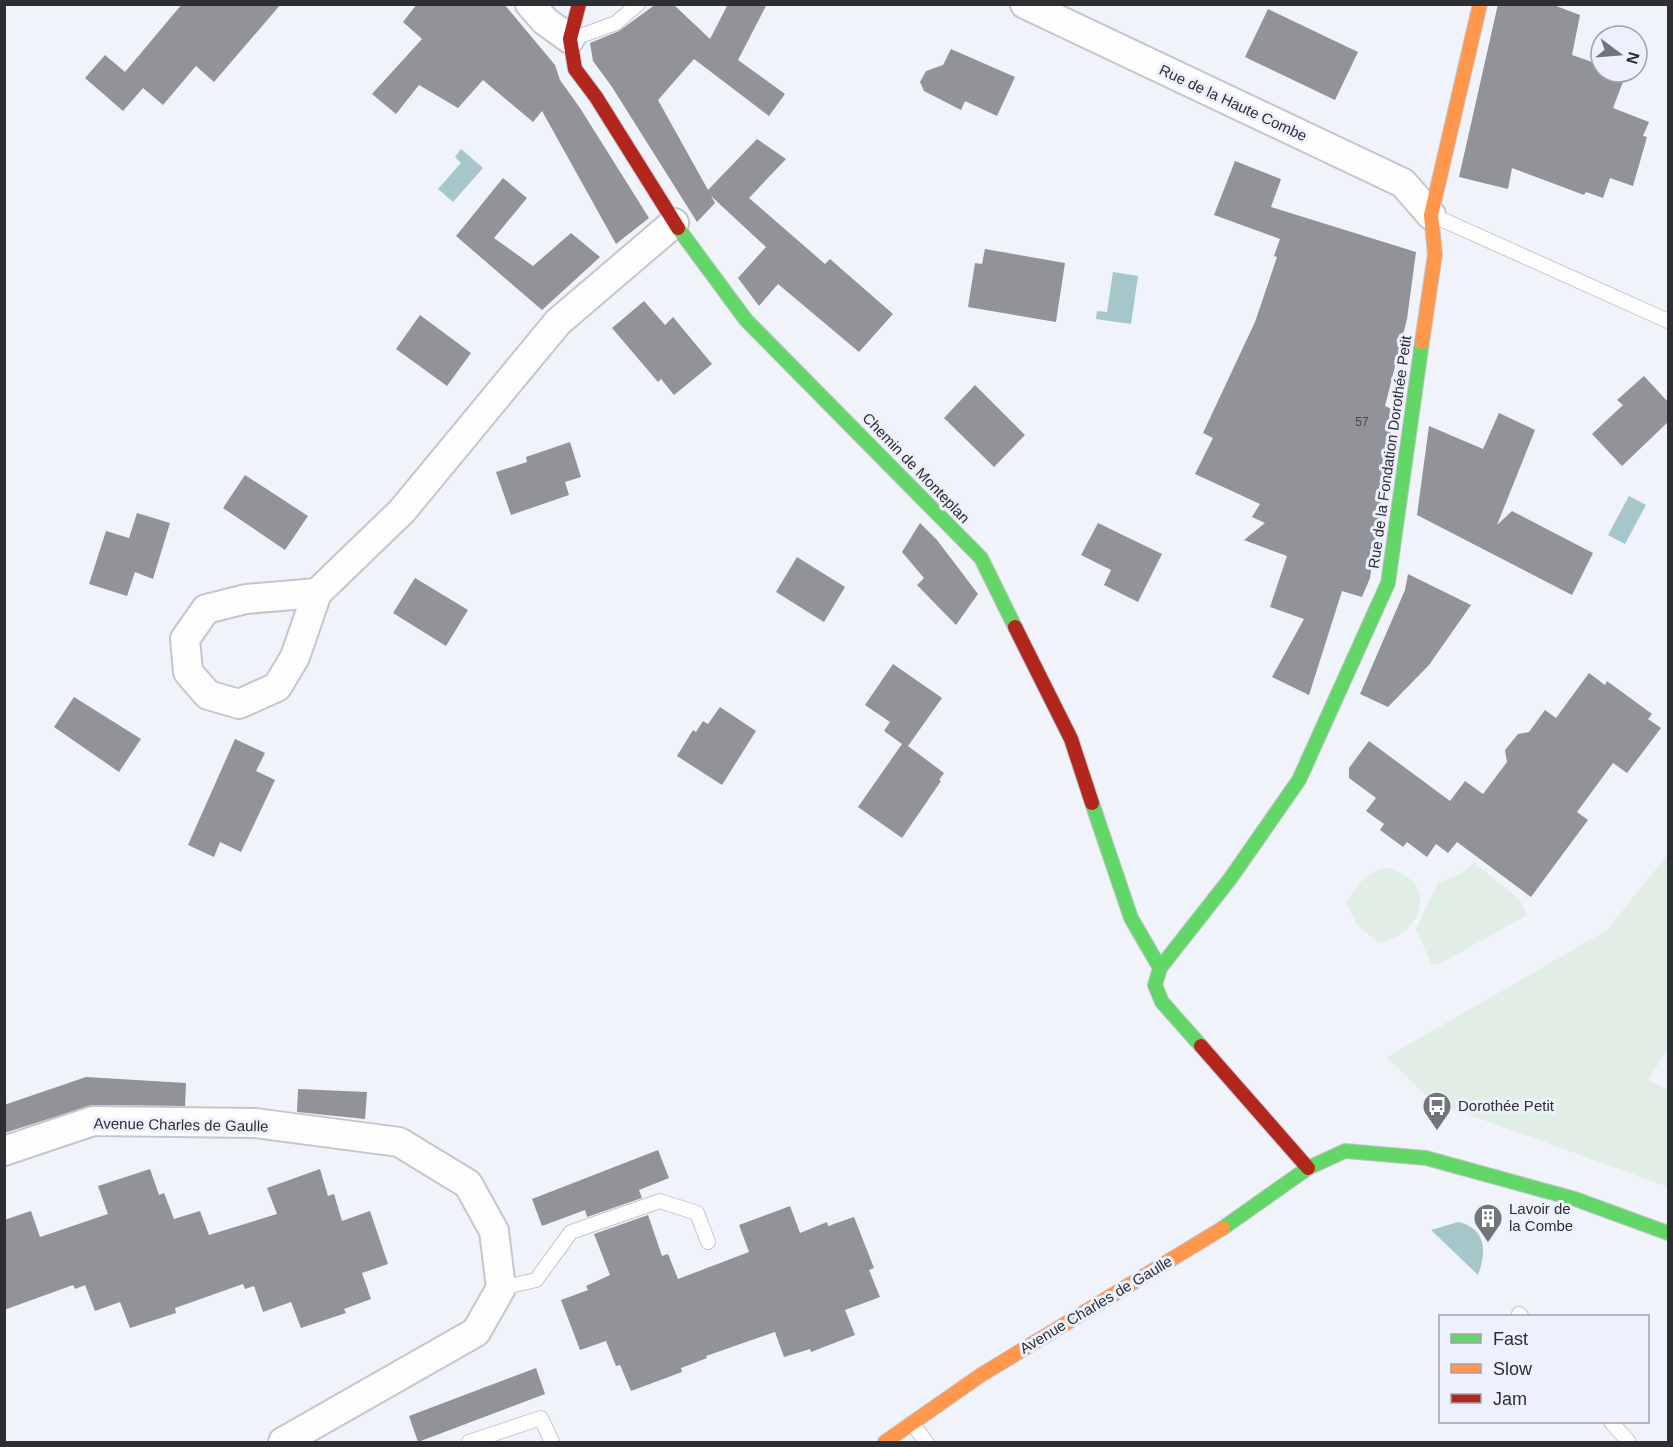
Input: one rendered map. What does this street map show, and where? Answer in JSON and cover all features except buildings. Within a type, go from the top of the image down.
[{"type":"street","points":[[530,4],[545,21],[570,39],[579,4]]},
{"type":"street","name":"Rue de la Haute Combe","points":[[1025,4],[1403,183],[1431,215]]},
{"type":"street","name":"Rue de la Fondation Dorothée Petit","points":[[1160,968],[1230,879],[1299,780],[1356,661],[1388,583],[1435,254],[1431,215],[1480,4]]},
{"type":"street","name":"Chemin de Monteplan","points":[[570,39],[575,69],[596,97],[674,223],[746,320],[981,558],[1071,739],[1131,918],[1160,968]]},
{"type":"street","points":[[317,593],[246,599],[206,609],[185,639],[188,672],[208,695],[239,704],[277,687],[295,657],[317,593],[402,511],[558,322],[674,223]]},
{"type":"street","points":[[1160,968],[1155,985],[1162,1002],[1308,1168],[1345,1151],[1426,1158],[1575,1199],[1668,1233]]},
{"type":"street","name":"Avenue Charles de Gaulle","points":[[4,1150],[93,1121],[255,1123],[399,1142],[468,1184],[494,1232],[501,1288]]},
{"type":"street","name":"Avenue Charles de Gaulle","points":[[885,1443],[981,1375],[1222,1229],[1308,1168]]},
{"type":"street","points":[[283,1443],[476,1332],[501,1288]]},
{"type":"lane","points":[[570,39],[616,23],[638,4]]},
{"type":"lane","points":[[1431,215],[1668,321]]},
{"type":"lane","points":[[501,1288],[536,1280],[571,1232],[660,1201],[697,1213],[708,1242]]},
{"type":"lane","points":[[469,1443],[541,1418],[552,1443]]},
{"type":"lane","points":[[912,1423],[926,1443]]},
{"type":"lane","points":[[1612,1423],[1629,1443]]},
{"type":"shaded area","points":[[1668,854],[1668,1049],[1648,1080],[1668,1089],[1668,1187],[1431,1101],[1387,1057],[1607,930]]},
{"type":"shaded area","points":[[1474,862],[1520,900],[1527,915],[1438,965],[1431,964],[1416,929],[1438,883],[1461,874]]},
{"type":"shaded area","points":[[1388,868],[1405,875],[1415,885],[1420,896],[1420,908],[1415,920],[1406,930],[1394,938],[1379,943],[1357,925],[1346,902],[1368,875]]},
{"type":"water","points":[[461,149],[483,168],[453,202],[438,189],[461,163],[455,157]]},
{"type":"water","points":[[1113,272],[1138,276],[1131,324],[1096,319],[1097,311],[1107,312]]},
{"type":"water","points":[[1629,496],[1646,505],[1625,544],[1608,535]]},
{"type":"water","points":[[1458,1222],[1474,1229],[1482,1242],[1483,1257],[1478,1275],[1431,1230]]},
{"type":"traffic: fast","points":[[678,228],[746,320],[981,558],[1015,627]]},
{"type":"traffic: fast","points":[[1201,1046],[1162,1002],[1155,985],[1160,968],[1230,879],[1299,780],[1388,583],[1422,342]]},
{"type":"traffic: fast","points":[[1092,803],[1131,918],[1160,968]]},
{"type":"traffic: fast","points":[[1223,1228],[1308,1168],[1345,1151],[1426,1158],[1575,1199],[1668,1233]]},
{"type":"traffic: slow","points":[[1422,342],[1435,254],[1431,215],[1480,4]]},
{"type":"traffic: slow","points":[[885,1442],[981,1375],[1223,1228]]},
{"type":"traffic: jam","points":[[579,4],[570,39],[575,69],[596,97],[678,228]]},
{"type":"traffic: jam","points":[[1015,627],[1071,739],[1092,803]]},
{"type":"traffic: jam","points":[[1201,1046],[1308,1168]]},
{"type":"place","name":"Dorothée Petit","points":[[1437,1132]]},
{"type":"place","name":"Lavoir de la Combe","points":[[1488,1244]]}]
